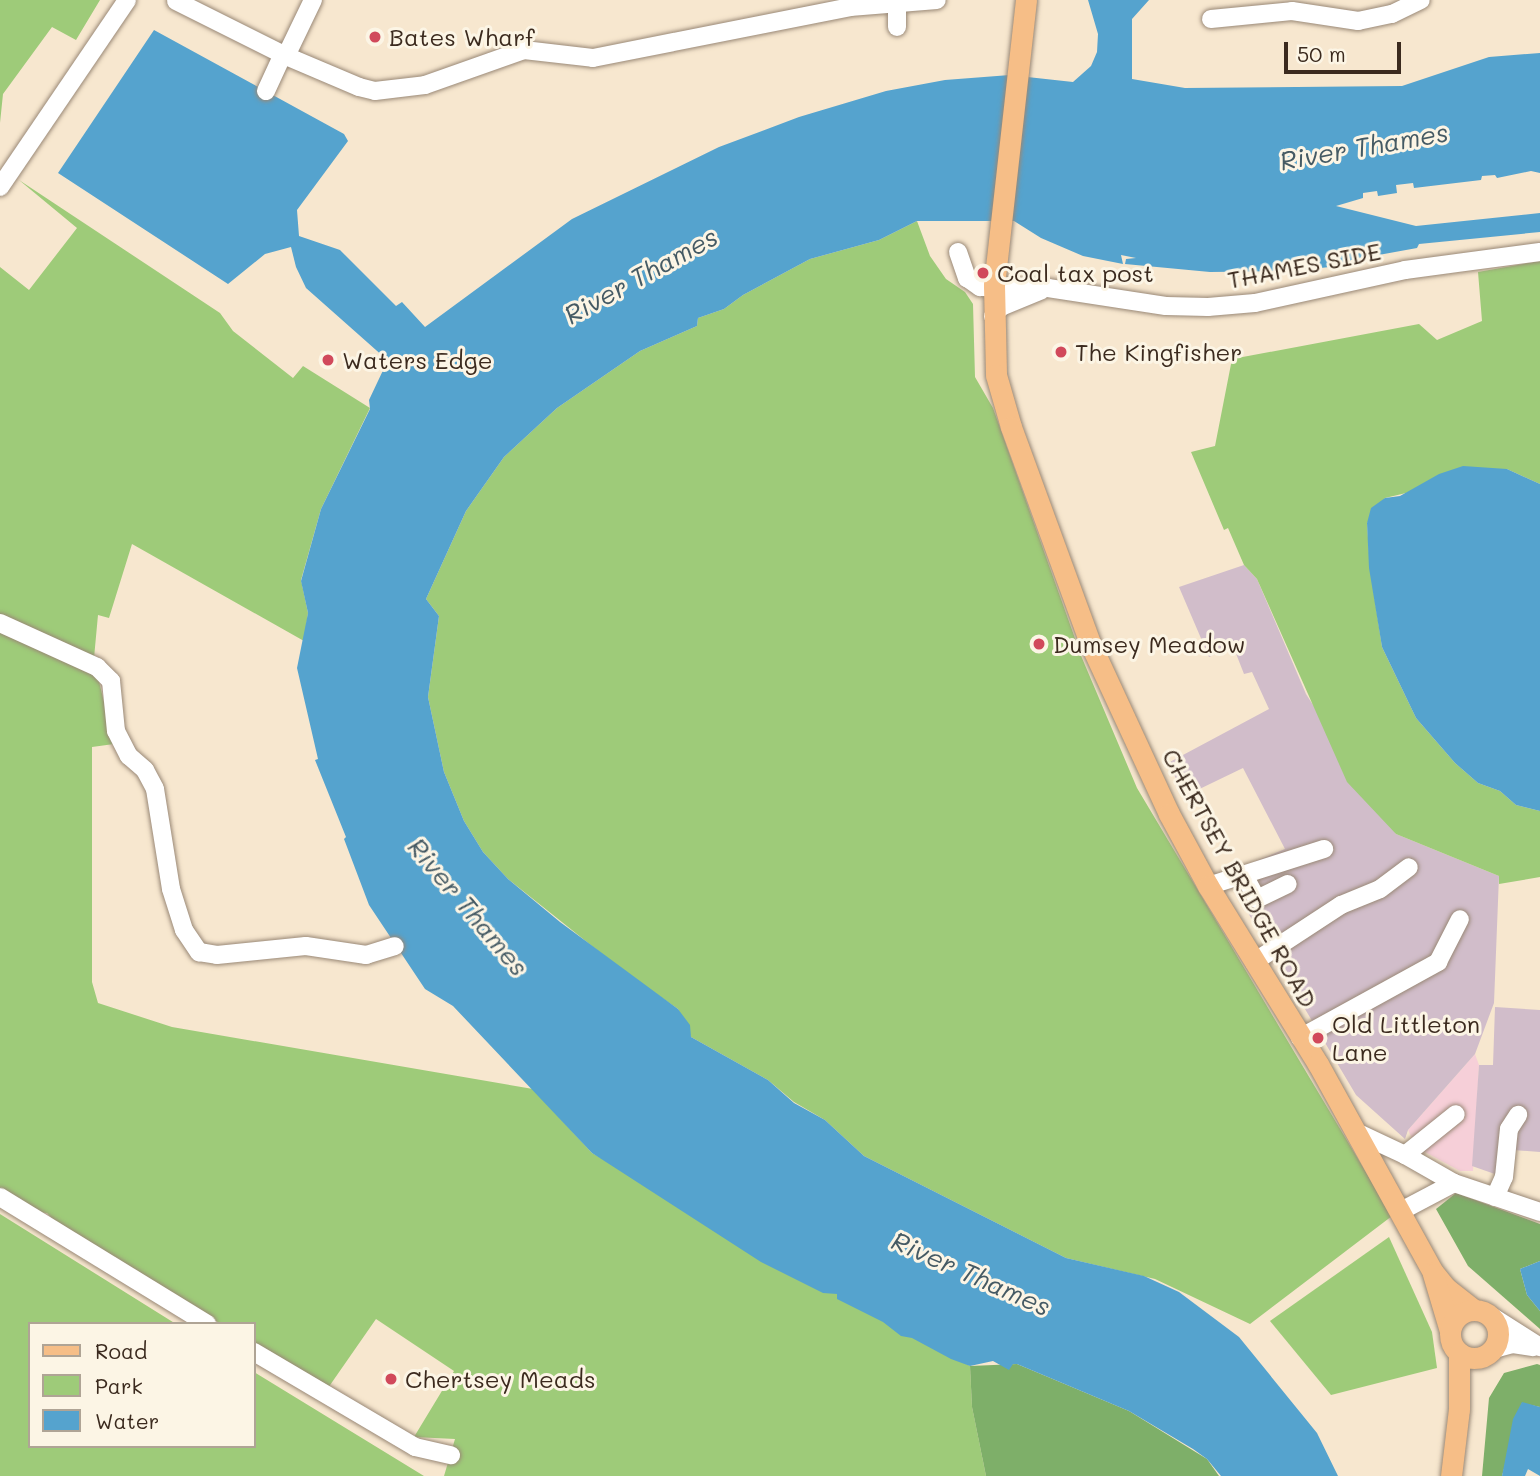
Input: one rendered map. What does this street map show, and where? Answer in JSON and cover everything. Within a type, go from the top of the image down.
[{"type":"main road","name":"CHERTSEY BRIDGE ROAD","points":[[1027,0],[994,285],[993,316],[999,390],[1090,643],[1150,778],[1208,886],[1356,1132],[1433,1272],[1446,1288],[1473,1309]]},
{"type":"main road","name":"CHERTSEY BRIDGE ROAD","points":[[1433,1272],[1450,1331]]},
{"type":"main road","points":[[1451,1476],[1459,1409],[1467,1380],[1477,1353],[1499,1333],[1493,1317],[1473,1309],[1460,1313],[1450,1331],[1453,1347],[1477,1353]]},
{"type":"street","points":[[0,187],[127,0]]},
{"type":"street","points":[[266,91],[313,0]]},
{"type":"street","points":[[176,1],[284,55],[359,87],[375,90],[425,85],[524,50],[604,56],[850,7],[893,1],[937,0]]},
{"type":"street","points":[[1211,19],[1292,11],[1358,21],[1392,14],[1421,0]]},
{"type":"street","points":[[893,1],[897,27]]},
{"type":"street","name":"THAMES SIDE","points":[[958,252],[962,269],[973,283],[980,287],[994,285],[1048,288],[1166,306],[1208,307],[1255,303],[1405,270],[1540,252]]},
{"type":"street","points":[[993,316],[1001,307],[1048,288]]},
{"type":"street","points":[[0,623],[97,667],[111,681],[117,731],[129,756],[145,769],[155,789],[171,889],[184,930],[199,952],[217,955],[306,946],[366,955],[395,946]]},
{"type":"street","points":[[1208,886],[1324,849]]},
{"type":"street","points":[[1254,962],[1341,905],[1380,889],[1409,867]]},
{"type":"street","points":[[1244,875],[1257,899],[1288,884]]},
{"type":"street","points":[[1300,1038],[1438,962],[1460,919]]},
{"type":"street","points":[[1405,1155],[1456,1114]]},
{"type":"street","points":[[1496,1197],[1504,1177],[1509,1129],[1518,1115]]},
{"type":"street","points":[[1356,1132],[1405,1155],[1454,1184],[1540,1212]]},
{"type":"street","points":[[1401,1212],[1454,1184]]},
{"type":"street","points":[[0,1197],[204,1322]]},
{"type":"street","points":[[1493,1317],[1540,1348]]},
{"type":"street","points":[[1477,1353],[1513,1344],[1540,1348]]},
{"type":"street","points":[[256,1353],[415,1447],[451,1455]]},
{"type":"shaded area","points":[[1244,565],[1257,579],[1306,694],[1396,834],[1499,876],[1494,1003],[1475,1054],[1408,1130],[1405,1139],[1356,1095],[1225,874],[1285,849],[1243,768],[1185,796],[1168,763],[1269,709],[1252,672],[1244,674],[1233,646],[1209,657],[1179,587]]},
{"type":"shaded area","points":[[1495,1007],[1540,1010],[1540,1152],[1513,1150],[1509,1179],[1472,1166],[1479,1065],[1493,1065]]},
{"type":"shaded area","points":[[1475,1054],[1479,1065],[1473,1171],[1460,1171],[1416,1147],[1408,1130]]},
{"type":"green space","points":[[0,0],[100,0],[76,40],[52,27],[3,94],[0,123]]},
{"type":"green space","points":[[19,180],[220,313],[233,331],[293,378],[303,366],[370,408],[321,509],[301,580],[308,613],[304,641],[132,544],[109,618],[98,615],[94,658],[0,618],[0,267],[29,290],[77,228]]},
{"type":"green space","points":[[917,221],[930,256],[946,279],[965,292],[973,304],[975,377],[993,408],[1082,658],[1137,788],[1392,1216],[1250,1324],[1155,1279],[1066,1258],[864,1156],[825,1120],[794,1102],[768,1080],[691,1037],[678,1009],[622,970],[508,879],[483,852],[464,821],[444,772],[428,697],[439,616],[426,599],[466,511],[504,457],[557,408],[640,351],[697,326],[698,318],[724,309],[743,295],[810,259],[879,240]]},
{"type":"green space","points":[[1540,261],[1540,484],[1507,469],[1385,498],[1367,523],[1370,568],[1382,647],[1416,718],[1455,763],[1478,783],[1500,791],[1516,805],[1540,811],[1540,877],[1499,884],[1499,876],[1396,834],[1347,782],[1257,579],[1244,565],[1228,528],[1224,530],[1191,452],[1215,446],[1232,359],[1419,324],[1437,340],[1482,321],[1478,272]]},
{"type":"green space","points":[[0,633],[97,673],[114,744],[92,747],[92,982],[98,1003],[172,1027],[533,1089],[592,1153],[970,1366],[972,1407],[986,1476],[444,1476],[455,1439],[414,1437],[454,1371],[376,1319],[328,1388],[256,1345],[256,1322],[218,1322],[57,1224],[47,1213],[36,1212],[0,1190]]},
{"type":"green space","points":[[1456,1193],[1540,1224],[1540,1261],[1520,1269],[1527,1295],[1540,1311],[1540,1329],[1468,1266],[1436,1209]]},
{"type":"green space","points":[[0,1214],[173,1322],[28,1322],[28,1448],[256,1448],[256,1373],[424,1476],[0,1476]]},
{"type":"green space","points":[[1389,1237],[1432,1332],[1437,1368],[1331,1395],[1270,1321]]},
{"type":"green space","points":[[1017,1364],[1129,1411],[1207,1459],[1219,1476],[986,1476],[972,1407],[970,1366]]},
{"type":"green space","points":[[1540,1365],[1540,1407],[1522,1403],[1502,1476],[1482,1476],[1489,1398],[1504,1373]]},
{"type":"water","name":"River Thames","points":[[1088,0],[1149,0],[1132,19],[1132,79],[1185,88],[1402,86],[1489,57],[1540,53],[1540,173],[1531,171],[1497,178],[1495,175],[1482,176],[1481,180],[1414,188],[1413,183],[1396,185],[1397,193],[1378,196],[1377,191],[1363,193],[1363,198],[1336,206],[1416,226],[1540,213],[1540,232],[1419,244],[1417,248],[1351,260],[1348,265],[1293,271],[1210,272],[1125,264],[1126,259],[1136,258],[1121,255],[1123,264],[1083,256],[1041,238],[1014,221],[917,221],[879,240],[810,259],[743,295],[724,309],[698,318],[697,326],[640,351],[557,408],[504,457],[466,511],[426,599],[439,616],[428,697],[444,772],[464,821],[483,852],[508,879],[560,922],[678,1009],[690,1025],[691,1037],[768,1080],[794,1103],[825,1120],[864,1156],[1066,1258],[1144,1276],[1179,1292],[1239,1337],[1317,1433],[1338,1476],[1221,1476],[1207,1459],[1193,1449],[1129,1411],[1017,1364],[1013,1364],[1009,1370],[993,1361],[970,1366],[951,1359],[912,1338],[901,1336],[883,1322],[837,1299],[837,1294],[823,1293],[761,1262],[592,1153],[453,1006],[425,989],[369,905],[344,839],[346,837],[315,760],[318,759],[297,668],[308,613],[301,581],[321,509],[370,409],[369,400],[386,364],[385,358],[306,288],[296,267],[291,247],[265,254],[228,284],[58,173],[154,30],[344,134],[348,141],[297,210],[299,236],[340,250],[396,306],[402,302],[425,327],[572,219],[719,147],[799,117],[886,91],[945,80],[1010,75],[1073,82],[1091,66],[1097,52],[1098,34]]},
{"type":"water","points":[[1463,466],[1507,469],[1540,484],[1540,811],[1516,805],[1500,791],[1478,783],[1455,763],[1416,718],[1382,647],[1369,568],[1367,523],[1371,508],[1385,498],[1400,496],[1439,474]]},
{"type":"water","points":[[1540,1261],[1540,1311],[1527,1295],[1520,1269]]},
{"type":"water","points":[[1522,1402],[1540,1407],[1540,1476],[1528,1469],[1525,1476],[1502,1476],[1513,1419]]},
{"type":"place","name":"Bates Wharf","points":[[375,37]]},
{"type":"place","name":"Coal tax post","points":[[983,273]]},
{"type":"place","name":"The Kingfisher","points":[[1061,352]]},
{"type":"place","name":"Waters Edge","points":[[328,360]]},
{"type":"place","name":"Dumsey Meadow","points":[[1039,644]]},
{"type":"place","name":"Old Littleton Lane","points":[[1318,1038]]},
{"type":"place","name":"Chertsey Meads","points":[[391,1379]]}]
